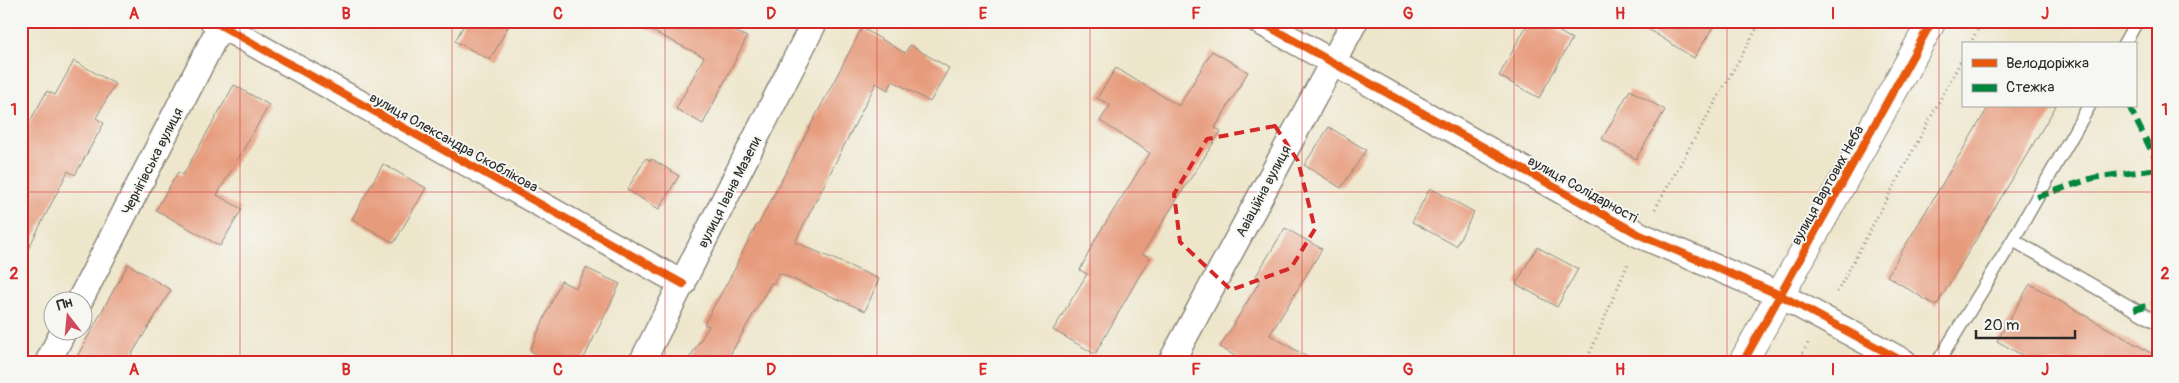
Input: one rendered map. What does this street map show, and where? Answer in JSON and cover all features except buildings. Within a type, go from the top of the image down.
[{"type":"street","name":"вулиця Івана Мазепи","points":[[642,362],[815,21]]},
{"type":"street","name":"вулиця Солідарності","points":[[1259,21],[1640,235],[1780,295],[1904,362]]},
{"type":"street","name":"Авіаційна вулиця","points":[[1171,362],[1355,21]]},
{"type":"street","name":"вулиця Вартових Неба","points":[[1743,362],[1932,21]]},
{"type":"street","name":"вулиця Олександра Скоблікова","points":[[219,23],[683,284]]},
{"type":"street","name":"Чернігівська вулиця","points":[[85,290],[219,23]]},
{"type":"street","points":[[48,362],[59,340]]},
{"type":"lane","points":[[2125,42],[2137,21]]},
{"type":"lane","points":[[1938,362],[2013,240],[2088,108]]},
{"type":"lane","points":[[2013,240],[2158,323]]},
{"type":"path","points":[[1586,362],[1640,235],[1762,21]]},
{"type":"path","points":[[1971,42],[1982,21]]},
{"type":"path","points":[[1798,362],[1962,58]]},
{"type":"highlighted area","points":[[1275,126],[1298,161],[1315,229],[1291,268],[1231,290],[1180,242],[1174,194],[1207,139]]},
{"type":"marked path","points":[[2130,108],[2158,164]]},
{"type":"marked path","points":[[2037,197],[2093,178],[2158,169]]},
{"type":"marked path","points":[[2134,309],[2158,303]]},
{"type":"cycle path","points":[[213,21],[683,284]]},
{"type":"cycle path","points":[[1259,21],[1640,235],[1780,295],[1904,362]]},
{"type":"cycle path","points":[[1743,362],[1932,21]]}]
